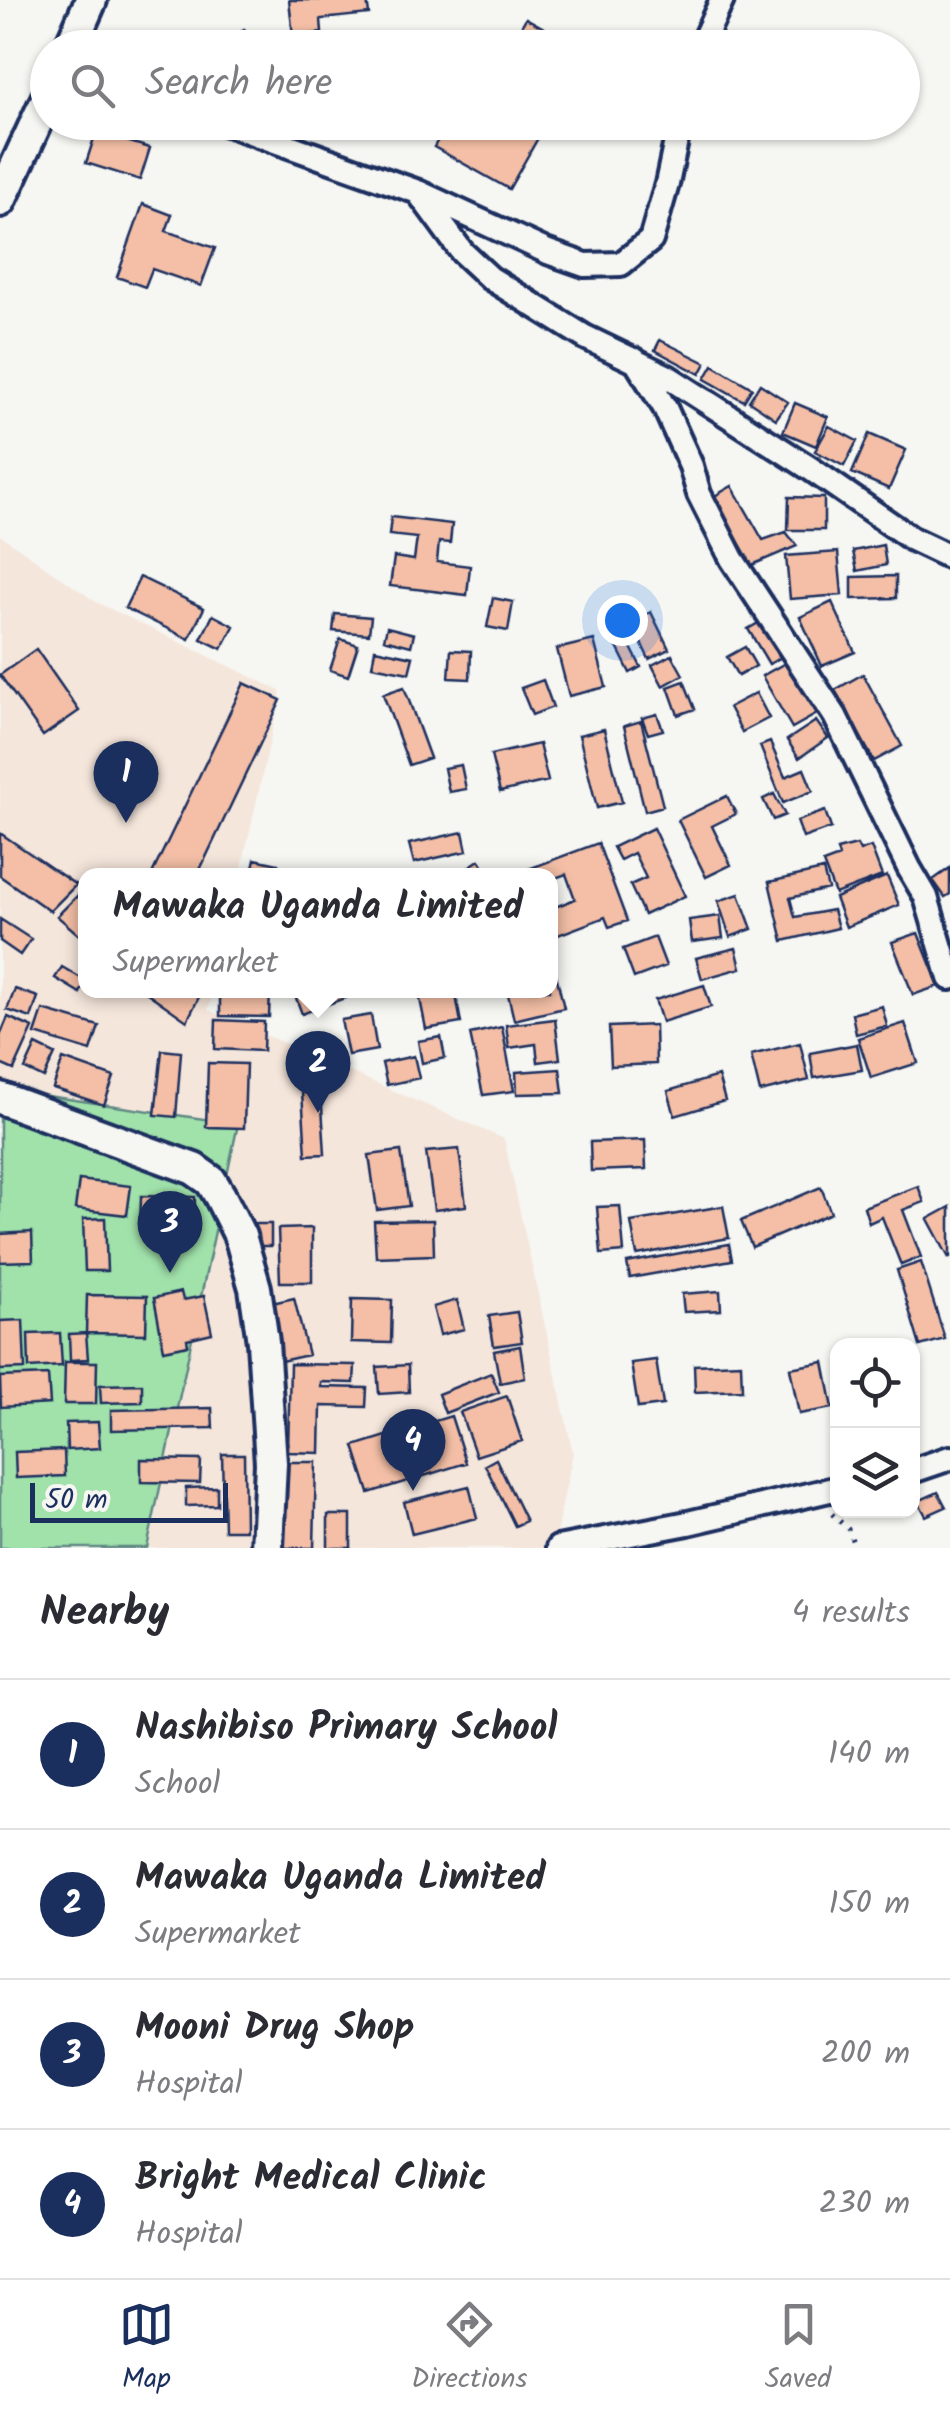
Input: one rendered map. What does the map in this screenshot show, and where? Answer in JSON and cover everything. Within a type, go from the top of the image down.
[{"type":"street","points":[[78,30],[91,0]]},
{"type":"street","points":[[708,30],[722,0]]},
{"type":"street","points":[[0,201],[30,136]]},
{"type":"street","points":[[272,140],[418,192],[585,266],[621,264],[651,240],[676,140]]},
{"type":"street","points":[[418,192],[462,252],[490,278],[585,336],[668,378],[811,468],[912,539],[950,557]]},
{"type":"street","points":[[635,360],[665,408],[699,494],[732,559],[834,716],[926,897],[950,978]]},
{"type":"street","points":[[0,1098],[194,1169],[211,1181],[220,1196],[240,1236],[263,1342],[271,1463],[267,1548]]},
{"type":"street","points":[[920,1468],[950,1458]]},
{"type":"street","points":[[558,1548],[830,1490]]},
{"type":"path","points":[[805,1495],[848,1529],[855,1548]]},
{"type":"shaded area","points":[[0,535],[96,602],[281,691],[242,868],[78,868],[78,998],[212,998],[208,1010],[504,1139],[573,1453],[553,1548],[0,1548]]},
{"type":"green space","points":[[0,1089],[238,1124],[147,1548],[0,1548]]},
{"type":"building","points":[[289,0],[367,0],[369,14],[321,19],[322,30],[292,30]]},
{"type":"building","points":[[526,18],[547,30],[519,30]]},
{"type":"building","points":[[93,140],[123,140],[150,148],[140,180],[86,163]]},
{"type":"building","points":[[438,140],[537,140],[509,189],[434,147]]},
{"type":"building","points":[[143,204],[172,215],[166,231],[215,248],[201,286],[152,269],[145,287],[117,277]]},
{"type":"building","points":[[660,340],[706,363],[700,374],[655,350]]},
{"type":"building","points":[[713,365],[752,388],[744,401],[705,379]]},
{"type":"building","points":[[760,384],[788,402],[776,419],[749,401]]},
{"type":"building","points":[[795,403],[828,417],[816,446],[783,432]]},
{"type":"building","points":[[829,426],[857,441],[844,466],[815,451]]},
{"type":"building","points":[[869,434],[906,450],[889,489],[852,473]]},
{"type":"building","points":[[732,486],[763,540],[786,532],[797,546],[752,565],[713,497]]},
{"type":"building","points":[[789,497],[824,498],[824,530],[788,530]]},
{"type":"building","points":[[391,517],[452,524],[450,543],[439,542],[437,562],[470,566],[467,595],[390,586],[394,557],[414,560],[417,538],[389,535]]},
{"type":"building","points":[[883,545],[886,565],[857,571],[853,551]]},
{"type":"building","points":[[838,552],[842,595],[790,599],[786,556]]},
{"type":"building","points":[[896,576],[896,598],[852,599],[852,577]]},
{"type":"building","points":[[140,577],[204,608],[189,639],[125,608]]},
{"type":"building","points":[[493,598],[513,602],[508,631],[487,627]]},
{"type":"building","points":[[832,602],[855,652],[822,666],[800,617]]},
{"type":"building","points":[[651,612],[669,649],[649,659],[631,622]]},
{"type":"building","points":[[335,614],[371,617],[369,634],[333,631]]},
{"type":"building","points":[[213,615],[234,626],[222,649],[201,639]]},
{"type":"building","points":[[762,621],[783,656],[769,664],[748,629]]},
{"type":"building","points":[[620,626],[641,667],[630,673],[609,631]]},
{"type":"building","points":[[387,627],[414,634],[411,646],[384,639]]},
{"type":"building","points":[[340,639],[358,645],[348,676],[330,670]]},
{"type":"building","points":[[594,640],[606,687],[569,696],[557,649]]},
{"type":"building","points":[[745,647],[756,666],[738,676],[727,657]]},
{"type":"building","points":[[36,649],[79,711],[43,736],[0,675]]},
{"type":"building","points":[[375,649],[413,657],[409,673],[372,666]]},
{"type":"building","points":[[451,650],[471,651],[470,679],[449,678]]},
{"type":"building","points":[[672,655],[683,675],[663,686],[652,665]]},
{"type":"building","points":[[787,662],[817,714],[792,728],[762,676]]},
{"type":"building","points":[[863,674],[902,746],[874,761],[835,690]]},
{"type":"building","points":[[543,680],[553,707],[532,715],[521,688]]},
{"type":"building","points":[[684,681],[695,709],[678,715],[668,687]]},
{"type":"building","points":[[244,683],[281,700],[201,868],[155,868]]},
{"type":"building","points":[[404,687],[430,758],[409,765],[383,694]]},
{"type":"building","points":[[756,693],[769,718],[742,732],[729,707]]},
{"type":"building","points":[[657,714],[663,730],[648,734],[642,718]]},
{"type":"building","points":[[641,721],[663,806],[645,811],[624,726]]},
{"type":"building","points":[[816,721],[828,738],[799,758],[787,740]]},
{"type":"building","points":[[604,729],[622,802],[597,808],[579,735]]},
{"type":"building","points":[[770,742],[785,777],[804,769],[813,791],[783,803],[760,746]]},
{"type":"building","points":[[539,744],[548,781],[500,792],[491,755]]},
{"type":"building","points":[[461,765],[466,789],[449,792],[444,768]]},
{"type":"building","points":[[774,794],[785,815],[773,820],[763,799]]},
{"type":"building","points":[[727,796],[736,814],[712,826],[731,865],[706,877],[678,820]]},
{"type":"building","points":[[825,811],[831,828],[803,838],[797,821]]},
{"type":"building","points":[[653,828],[685,896],[644,915],[630,885],[646,878],[634,853],[620,860],[613,847]]},
{"type":"building","points":[[463,832],[467,851],[414,863],[409,844]]},
{"type":"building","points":[[0,833],[76,885],[50,911],[0,876]]},
{"type":"building","points":[[598,843],[627,921],[609,927],[605,917],[558,935],[558,906],[575,899],[566,874],[558,877],[558,868],[531,868]]},
{"type":"building","points":[[857,845],[860,851],[871,847],[882,876],[835,894],[823,863],[839,857],[837,850]]},
{"type":"building","points":[[255,859],[278,864],[277,868],[253,868]]},
{"type":"building","points":[[479,860],[484,868],[468,868]]},
{"type":"building","points":[[950,868],[950,894],[945,897],[933,880]]},
{"type":"building","points":[[823,870],[828,889],[790,898],[795,917],[833,910],[838,928],[783,941],[769,882]]},
{"type":"building","points":[[887,876],[899,905],[846,927],[835,898]]},
{"type":"building","points":[[739,894],[752,929],[730,937],[718,901]]},
{"type":"building","points":[[78,895],[78,934],[57,916]]},
{"type":"building","points":[[720,916],[723,938],[692,942],[689,920]]},
{"type":"building","points":[[0,919],[31,939],[20,955],[0,941]]},
{"type":"building","points":[[918,933],[939,986],[913,995],[892,942]]},
{"type":"building","points":[[655,937],[666,966],[634,978],[623,949]]},
{"type":"building","points":[[736,948],[741,968],[702,979],[696,958]]},
{"type":"building","points":[[62,967],[78,976],[78,992],[55,978]]},
{"type":"building","points":[[558,983],[564,1008],[514,1020],[509,998],[558,998]]},
{"type":"building","points":[[704,985],[711,1007],[662,1022],[655,1000]]},
{"type":"building","points":[[15,989],[38,997],[31,1018],[7,1010]]},
{"type":"building","points":[[154,998],[198,998],[187,1021]]},
{"type":"building","points":[[220,998],[270,998],[269,1017],[220,1016]]},
{"type":"building","points":[[296,998],[345,998],[302,1014]]},
{"type":"building","points":[[420,998],[456,998],[461,1023],[426,1029]]},
{"type":"building","points":[[882,1006],[887,1026],[856,1034],[852,1014]]},
{"type":"building","points":[[43,1010],[99,1026],[91,1051],[35,1034]]},
{"type":"building","points":[[371,1015],[377,1050],[348,1055],[341,1020]]},
{"type":"building","points":[[8,1017],[33,1028],[14,1070],[0,1064],[0,1036]]},
{"type":"building","points":[[555,1019],[560,1059],[538,1062],[536,1044],[509,1048],[506,1025]]},
{"type":"building","points":[[216,1020],[264,1022],[263,1051],[215,1049]]},
{"type":"building","points":[[905,1023],[918,1063],[871,1078],[858,1038]]},
{"type":"building","points":[[655,1025],[656,1064],[611,1066],[609,1027]]},
{"type":"building","points":[[502,1027],[514,1091],[483,1095],[470,1034]]},
{"type":"building","points":[[441,1037],[445,1058],[422,1063],[418,1041]]},
{"type":"building","points":[[800,1043],[809,1080],[760,1092],[751,1055]]},
{"type":"building","points":[[857,1044],[862,1070],[814,1078],[810,1053]]},
{"type":"building","points":[[36,1045],[55,1054],[44,1078],[25,1069]]},
{"type":"building","points":[[162,1050],[181,1052],[176,1117],[155,1115]]},
{"type":"building","points":[[414,1056],[419,1078],[387,1085],[382,1063]]},
{"type":"building","points":[[319,1058],[325,1154],[306,1155],[300,1060]]},
{"type":"building","points":[[63,1059],[114,1077],[104,1105],[53,1088]]},
{"type":"building","points":[[208,1063],[246,1064],[244,1128],[206,1127]]},
{"type":"building","points":[[560,1069],[563,1093],[517,1094],[516,1072]]},
{"type":"building","points":[[718,1076],[725,1101],[675,1116],[668,1091]]},
{"type":"building","points":[[645,1140],[646,1169],[591,1171],[590,1142]]},
{"type":"building","points":[[459,1149],[466,1206],[434,1210],[426,1152]]},
{"type":"building","points":[[401,1151],[409,1206],[377,1210],[369,1155]]},
{"type":"building","points":[[79,1180],[131,1186],[127,1215],[75,1209]]},
{"type":"building","points":[[918,1186],[924,1202],[903,1210],[921,1257],[901,1265],[882,1217],[869,1223],[864,1207]]},
{"type":"building","points":[[821,1187],[831,1213],[752,1247],[741,1221]]},
{"type":"building","points":[[141,1196],[195,1197],[194,1234],[140,1233]]},
{"type":"building","points":[[620,1206],[624,1252],[601,1254],[597,1207]]},
{"type":"building","points":[[723,1206],[729,1238],[637,1255],[631,1222]]},
{"type":"building","points":[[950,1207],[950,1257],[949,1258],[928,1219]]},
{"type":"building","points":[[105,1218],[107,1271],[85,1271],[83,1219]]},
{"type":"building","points":[[433,1220],[434,1255],[376,1257],[374,1221]]},
{"type":"building","points":[[251,1224],[271,1224],[271,1246],[251,1246]]},
{"type":"building","points":[[312,1228],[312,1282],[280,1282],[278,1229]]},
{"type":"building","points":[[32,1232],[33,1261],[0,1262],[0,1234]]},
{"type":"building","points":[[729,1244],[732,1260],[630,1278],[627,1263]]},
{"type":"building","points":[[921,1262],[945,1339],[920,1346],[897,1270]]},
{"type":"building","points":[[720,1291],[721,1310],[684,1312],[682,1294]]},
{"type":"building","points":[[181,1292],[183,1300],[204,1296],[212,1333],[187,1339],[188,1345],[164,1350],[154,1298]]},
{"type":"building","points":[[87,1295],[147,1296],[146,1334],[86,1333]]},
{"type":"building","points":[[294,1298],[308,1355],[281,1361],[268,1304]]},
{"type":"building","points":[[352,1299],[392,1300],[391,1343],[351,1342]]},
{"type":"building","points":[[457,1300],[464,1329],[440,1335],[433,1307]]},
{"type":"building","points":[[517,1312],[522,1342],[494,1346],[489,1316]]},
{"type":"building","points":[[23,1320],[25,1369],[0,1370],[0,1321]]},
{"type":"building","points":[[60,1333],[62,1366],[29,1368],[28,1334]]},
{"type":"building","points":[[86,1333],[88,1359],[70,1360],[69,1334]]},
{"type":"building","points":[[520,1346],[525,1378],[500,1383],[494,1351]]},
{"type":"building","points":[[656,1360],[663,1405],[638,1408],[631,1363]]},
{"type":"building","points":[[65,1362],[97,1362],[96,1404],[64,1404]]},
{"type":"building","points":[[824,1362],[830,1409],[799,1414],[790,1368]]},
{"type":"building","points":[[741,1363],[742,1390],[695,1392],[694,1365]]},
{"type":"building","points":[[290,1364],[355,1365],[354,1383],[321,1382],[321,1387],[367,1388],[366,1407],[321,1406],[320,1453],[288,1452]]},
{"type":"building","points":[[408,1365],[409,1392],[379,1394],[377,1367]]},
{"type":"building","points":[[491,1373],[499,1392],[445,1413],[438,1394]]},
{"type":"building","points":[[48,1375],[50,1404],[1,1407],[0,1377]]},
{"type":"building","points":[[142,1384],[142,1402],[101,1403],[100,1385]]},
{"type":"building","points":[[507,1396],[522,1441],[476,1456],[460,1412]]},
{"type":"building","points":[[212,1408],[213,1428],[111,1430],[111,1410]]},
{"type":"building","points":[[451,1416],[466,1463],[369,1493],[354,1446]]},
{"type":"building","points":[[98,1422],[100,1448],[67,1450],[66,1423]]},
{"type":"building","points":[[64,1450],[65,1476],[16,1478],[15,1452]]},
{"type":"building","points":[[222,1454],[244,1454],[245,1530],[224,1530]]},
{"type":"building","points":[[141,1459],[201,1460],[200,1483],[141,1482]]},
{"type":"building","points":[[496,1459],[526,1521],[515,1526],[485,1465]]},
{"type":"building","points":[[286,1462],[316,1462],[314,1548],[284,1548]]},
{"type":"building","points":[[469,1486],[477,1518],[412,1534],[404,1502]]},
{"type":"building","points":[[217,1487],[217,1505],[186,1506],[186,1488]]},
{"type":"building","points":[[938,1492],[946,1507],[926,1516],[920,1500]]},
{"type":"building","points":[[328,1515],[351,1515],[351,1548],[328,1548]]},
{"type":"place","name":"Nashibiso Primary School","points":[[126,823]]},
{"type":"place","name":"Mawaka Uganda Limited","points":[[318,1113]]},
{"type":"place","name":"Mooni Drug Shop","points":[[170,1273]]},
{"type":"place","name":"Bright Medical Clinic","points":[[413,1491]]}]
